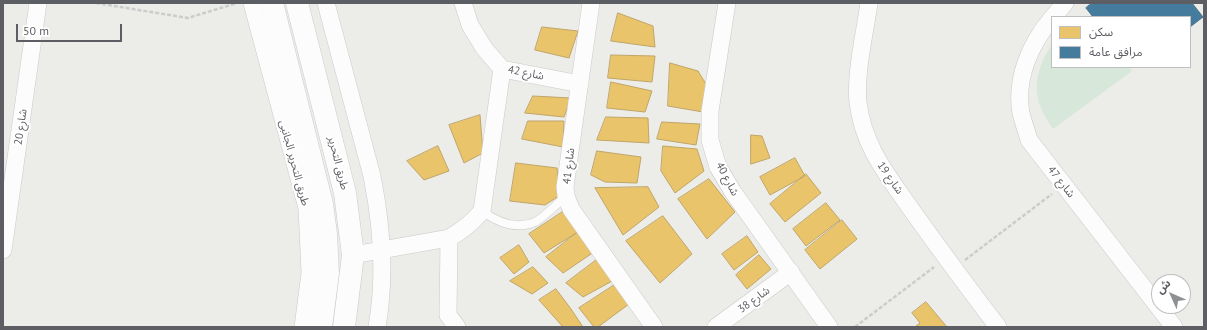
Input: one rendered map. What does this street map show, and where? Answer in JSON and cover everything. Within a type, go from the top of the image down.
[{"type":"street","name":"شارع 20","points":[[3,250],[7,199],[38,3]]},
{"type":"street","name":"طريق التحرير الجانبى","points":[[252,3],[307,208],[310,273],[303,327]]},
{"type":"street","points":[[272,3],[322,204],[328,273],[321,327]]},
{"type":"street","name":"طريق التحرير","points":[[296,3],[345,193],[353,255],[344,327]]},
{"type":"street","points":[[326,3],[372,176],[380,225],[382,250],[382,291],[377,327]]},
{"type":"street","name":"شارع 42","points":[[463,3],[473,30],[484,48],[502,69],[580,84]]},
{"type":"street","name":"شارع 41","points":[[591,3],[566,196],[571,209],[654,327]]},
{"type":"street","name":"شارع 40","points":[[727,3],[710,111],[710,140],[718,167],[733,192],[830,327]]},
{"type":"street","name":"شارع 19","points":[[869,3],[859,73],[858,102],[863,130],[874,156],[992,325]]},
{"type":"street","name":"شارع 47","points":[[1054,16],[1064,3]]},
{"type":"street","name":"شارع 47","points":[[1051,19],[1043,29],[1028,54],[1021,83],[1021,112],[1029,140],[1174,327]]},
{"type":"street","points":[[353,255],[449,238],[473,222],[482,211],[502,69]]},
{"type":"street","points":[[307,208],[318,186]]},
{"type":"street","points":[[449,238],[448,315],[457,327]]},
{"type":"street","name":"شارع 38","points":[[716,327],[791,272]]},
{"type":"lane","points":[[482,211],[494,219],[507,224],[521,225],[535,222],[566,196]]},
{"type":"path","points":[[96,3],[188,18],[237,3]]},
{"type":"path","points":[[855,327],[950,264],[1064,185]]},
{"type":"green space","points":[[1051,46],[1051,68],[1130,68],[1132,71],[1053,129],[1046,118],[1038,97],[1038,77],[1045,56]]},
{"type":"building: سكن","points":[[618,13],[653,26],[655,47],[611,41]]},
{"type":"building: سكن","points":[[542,27],[578,31],[569,58],[535,50]]},
{"type":"building: سكن","points":[[611,55],[655,56],[652,82],[608,78]]},
{"type":"building: سكن","points":[[670,63],[698,71],[709,89],[703,112],[668,106]]},
{"type":"building: سكن","points":[[611,82],[652,91],[645,112],[607,108]]},
{"type":"building: سكن","points":[[533,96],[571,98],[564,117],[525,113]]},
{"type":"building: سكن","points":[[480,115],[483,153],[464,163],[449,125]]},
{"type":"building: سكن","points":[[606,117],[648,118],[649,143],[597,140]]},
{"type":"building: سكن","points":[[528,121],[564,121],[563,147],[522,139]]},
{"type":"building: سكن","points":[[662,122],[700,124],[696,145],[657,139]]},
{"type":"building: سكن","points":[[751,135],[762,136],[770,158],[751,164]]},
{"type":"building: سكن","points":[[438,146],[449,171],[424,180],[407,161]]},
{"type":"building: سكن","points":[[663,146],[697,149],[704,171],[675,193],[661,171]]},
{"type":"building: سكن","points":[[597,151],[641,157],[637,183],[605,182],[591,175]]},
{"type":"building: سكن","points":[[795,158],[805,176],[770,195],[760,177]]},
{"type":"building: سكن","points":[[516,163],[557,168],[559,196],[545,205],[510,201]]},
{"type":"building: سكن","points":[[806,174],[821,193],[785,222],[770,204]]},
{"type":"building: سكن","points":[[709,179],[735,212],[707,239],[678,199]]},
{"type":"building: سكن","points":[[648,187],[659,207],[623,235],[595,188]]},
{"type":"building: سكن","points":[[826,203],[840,220],[806,246],[793,229]]},
{"type":"building: سكن","points":[[564,211],[578,232],[544,253],[529,234]]},
{"type":"building: سكن","points":[[663,216],[692,254],[660,283],[626,241]]},
{"type":"building: سكن","points":[[842,220],[857,239],[820,269],[805,250]]},
{"type":"building: سكن","points":[[578,232],[594,252],[563,273],[546,257]]},
{"type":"building: سكن","points":[[747,236],[758,252],[734,270],[722,254]]},
{"type":"building: سكن","points":[[519,245],[529,262],[514,274],[500,258]]},
{"type":"building: سكن","points":[[759,255],[771,269],[747,289],[736,275]]},
{"type":"building: سكن","points":[[599,258],[614,280],[583,297],[566,283]]},
{"type":"building: سكن","points":[[533,267],[548,283],[532,294],[510,281]]},
{"type":"building: سكن","points":[[616,284],[629,304],[598,327],[594,327],[579,308]]},
{"type":"building: سكن","points":[[556,289],[583,327],[563,327],[539,300]]},
{"type":"building: سكن","points":[[926,302],[947,327],[916,326],[920,323],[912,313]]},
{"type":"building: مرافق عامة","points":[[1092,3],[1192,3],[1203,17],[1191,26],[1191,16],[1092,16],[1086,8]]}]
